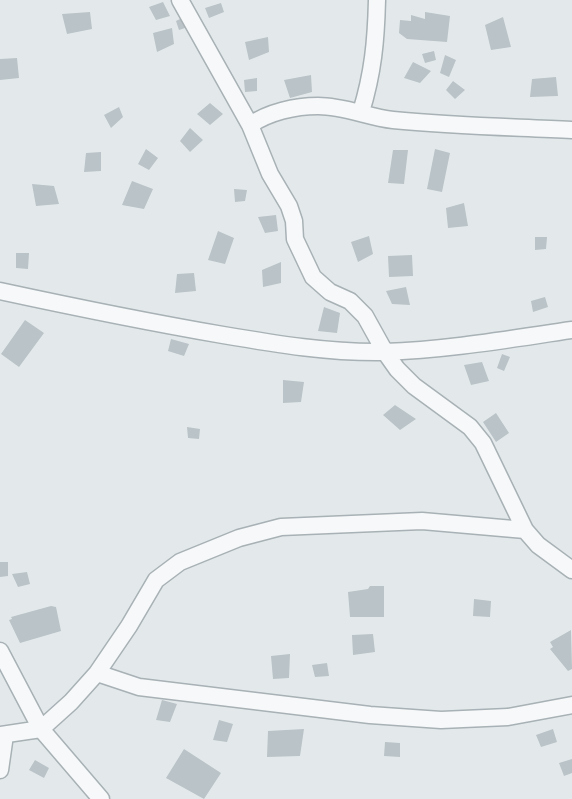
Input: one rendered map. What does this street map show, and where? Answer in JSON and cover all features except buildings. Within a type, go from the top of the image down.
[{"type":"street","points":[[180,0],[250,126],[270,174],[289,206],[294,221],[295,239],[313,277],[330,292],[350,301],[365,316],[385,352],[414,386],[470,427],[483,444],[525,530],[538,545],[572,570]]},
{"type":"street","points":[[361,112],[369,86],[375,53],[377,0]]},
{"type":"street","points":[[250,126],[260,118],[284,110],[319,106],[361,112],[391,120],[572,130]]},
{"type":"street","points":[[0,291],[156,324],[288,346],[334,351],[385,352],[465,345],[572,330]]},
{"type":"street","points":[[0,770],[2,735],[41,729],[71,702],[97,673],[129,626],[156,580],[180,562],[239,538],[281,527],[422,521],[525,530]]},
{"type":"street","points":[[0,651],[41,729],[101,799]]},
{"type":"street","points":[[97,673],[140,687],[370,714],[441,720],[508,717],[572,705]]}]
